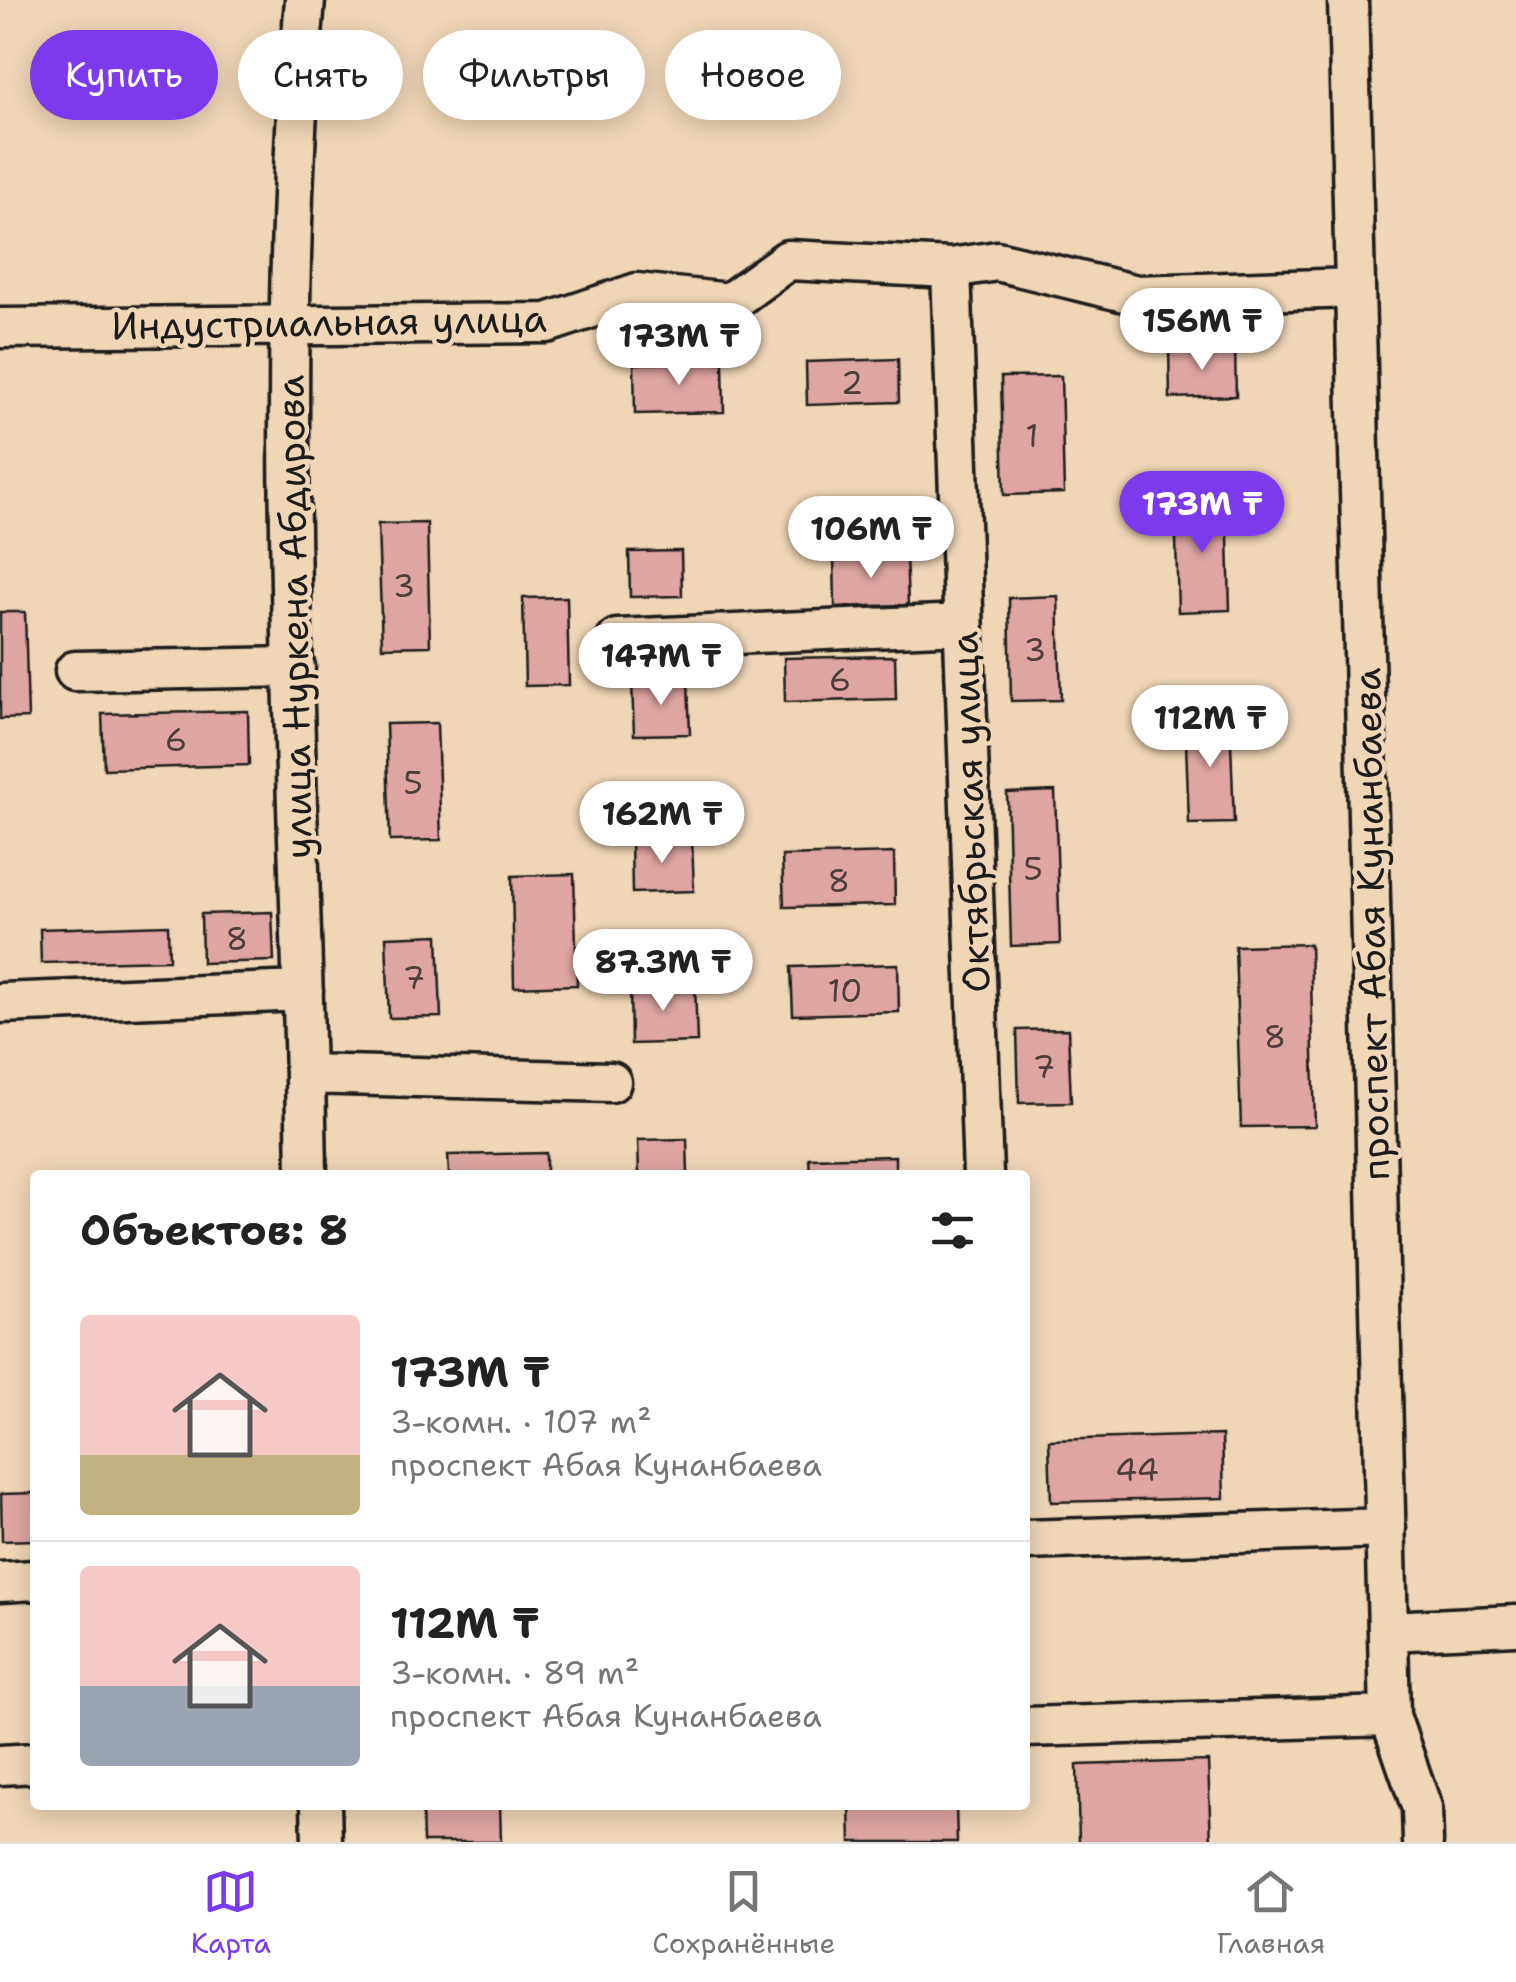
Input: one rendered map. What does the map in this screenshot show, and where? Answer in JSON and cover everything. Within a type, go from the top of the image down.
[{"type":"street","name":"улица Нуркена Абдирова","points":[[305,0],[293,139],[288,328],[307,1170]]},
{"type":"street","name":"проспект Абая Кунанбаева","points":[[1348,0],[1390,1716],[1422,1808],[1423,1842]]},
{"type":"street","name":"Индустриальная улица","points":[[0,328],[548,323],[637,294],[729,303],[788,260],[951,268],[997,262],[1136,295],[1355,288]]},
{"type":"street","name":"Октябрьская улица","points":[[951,268],[983,1170]]},
{"type":"street","points":[[618,640],[964,624]]},
{"type":"street","points":[[74,672],[296,667]]},
{"type":"street","points":[[0,1003],[303,991]]},
{"type":"street","points":[[305,1074],[611,1082]]},
{"type":"street","points":[[1030,1540],[1386,1528]]},
{"type":"street","points":[[0,1582],[30,1580]]},
{"type":"street","points":[[1388,1632],[1516,1625]]},
{"type":"street","points":[[1030,1728],[1390,1716]]},
{"type":"street","points":[[0,1764],[30,1763]]},
{"type":"street","points":[[321,1810],[322,1842]]},
{"type":"building","points":[[1235,347],[1236,396],[1170,398],[1169,349]]},
{"type":"building","points":[[898,359],[899,402],[807,405],[806,362]]},
{"type":"building","points":[[723,362],[724,412],[635,414],[634,364]]},
{"type":"building","points":[[1061,376],[1064,493],[1004,495],[1001,377]]},
{"type":"building","points":[[1227,500],[1230,610],[1178,612],[1175,502]]},
{"type":"building","points":[[427,523],[430,646],[382,647],[378,524]]},
{"type":"building","points":[[681,551],[682,596],[630,597],[629,552]]},
{"type":"building","points":[[906,554],[908,605],[835,607],[834,556]]},
{"type":"building","points":[[1058,596],[1061,700],[1011,701],[1009,598]]},
{"type":"building","points":[[567,597],[569,685],[525,686],[523,598]]},
{"type":"building","points":[[0,612],[25,612],[28,718],[0,719]]},
{"type":"building","points":[[895,656],[896,699],[785,702],[784,658]]},
{"type":"building","points":[[688,681],[690,734],[634,735],[632,682]]},
{"type":"building","points":[[248,711],[249,765],[104,769],[102,714]]},
{"type":"building","points":[[1230,715],[1234,823],[1189,824],[1185,716]]},
{"type":"building","points":[[437,723],[441,840],[390,841],[386,724]]},
{"type":"building","points":[[1055,791],[1060,944],[1011,946],[1007,793]]},
{"type":"building","points":[[692,839],[694,891],[632,893],[631,840]]},
{"type":"building","points":[[894,853],[895,905],[784,907],[782,856]]},
{"type":"building","points":[[574,874],[577,985],[514,987],[512,876]]},
{"type":"building","points":[[272,912],[274,961],[202,963],[201,914]]},
{"type":"building","points":[[168,925],[169,960],[41,963],[40,929]]},
{"type":"building","points":[[438,935],[441,1017],[389,1018],[386,937]]},
{"type":"building","points":[[1310,944],[1315,1126],[1241,1127],[1235,946]]},
{"type":"building","points":[[898,964],[899,1012],[793,1015],[791,967]]},
{"type":"building","points":[[695,983],[697,1042],[631,1044],[630,985]]},
{"type":"building","points":[[1068,1029],[1071,1102],[1019,1103],[1017,1030]]},
{"type":"building","points":[[687,1139],[688,1170],[639,1170],[638,1140]]},
{"type":"building","points":[[546,1153],[546,1170],[449,1170],[448,1155]]},
{"type":"building","points":[[895,1156],[895,1170],[810,1170],[809,1158]]},
{"type":"building","points":[[1222,1435],[1224,1498],[1051,1502],[1049,1440]]},
{"type":"building","points":[[30,1493],[30,1540],[2,1541],[1,1494]]},
{"type":"building","points":[[1208,1761],[1211,1842],[1079,1842],[1077,1765]]},
{"type":"building","points":[[422,1810],[500,1810],[501,1842],[423,1842]]},
{"type":"building","points":[[850,1810],[956,1810],[957,1842],[851,1842]]}]
